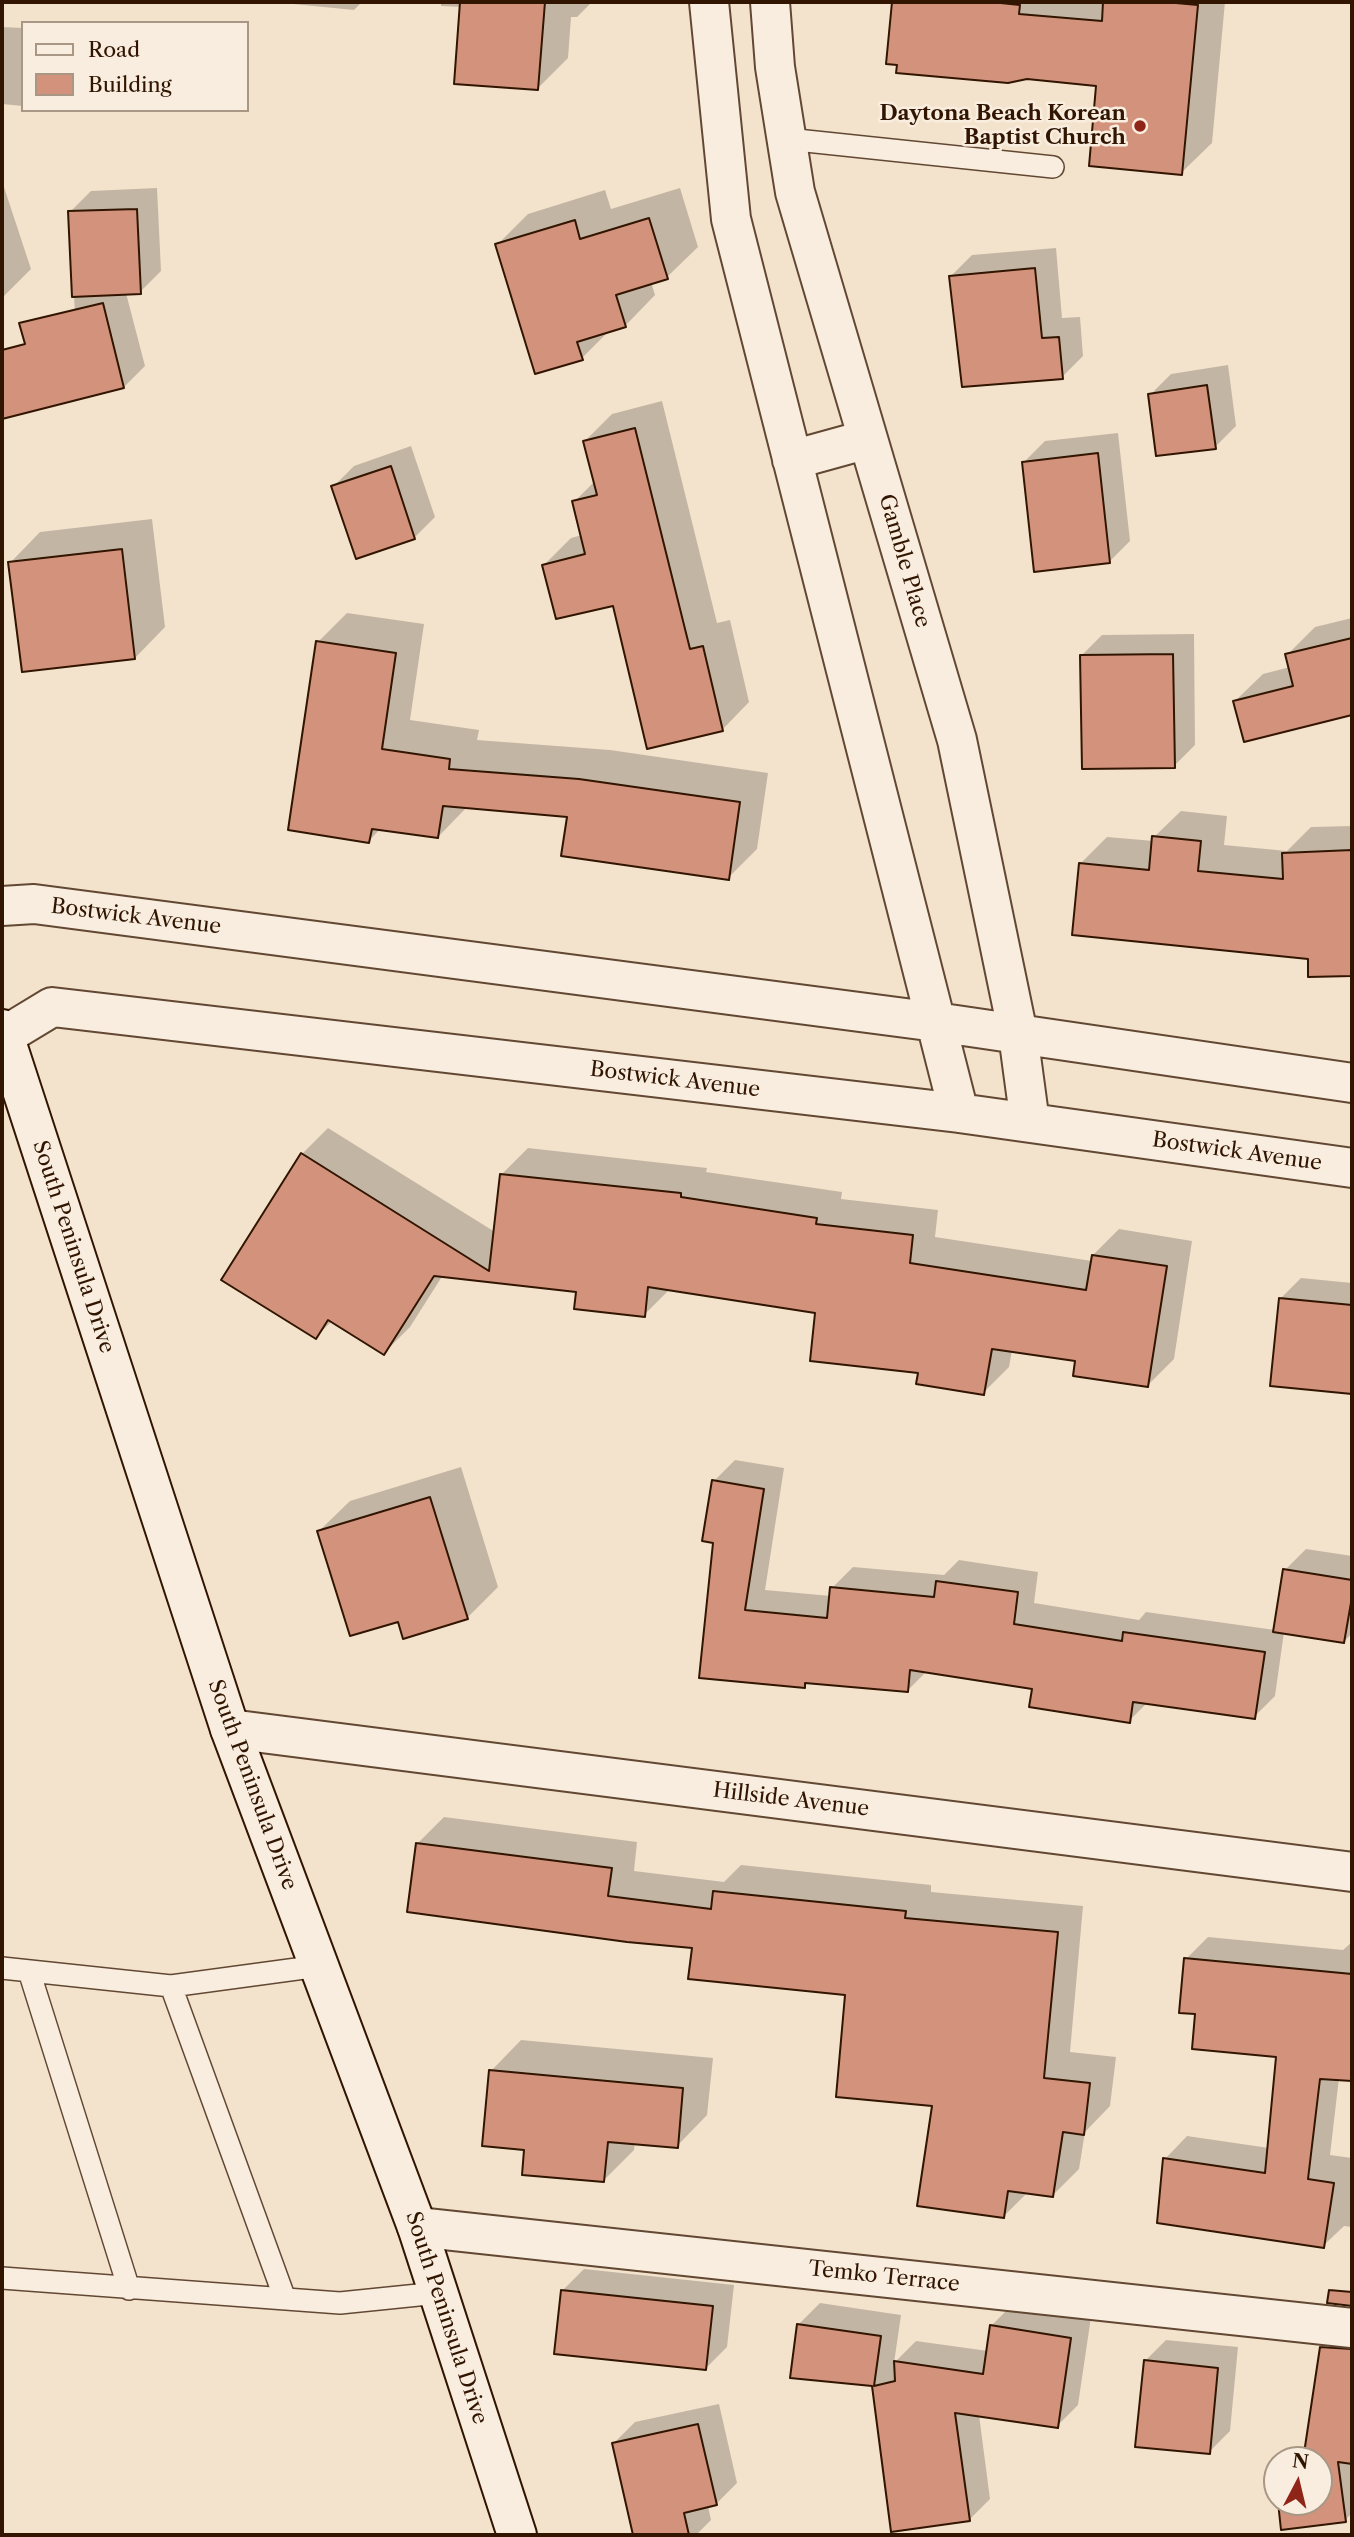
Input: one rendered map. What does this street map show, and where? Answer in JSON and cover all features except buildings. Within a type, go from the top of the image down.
[{"type":"street","points":[[709,2],[731,219],[959,1113]]},
{"type":"street","name":"Gamble Place","points":[[770,2],[775,67],[795,192],[957,740],[1018,1034],[1030,1123]]},
{"type":"street","points":[[792,460],[868,439]]},
{"type":"street","name":"Bostwick Avenue","points":[[2,906],[34,904],[936,1022],[1352,1083]]},
{"type":"street","name":"Bostwick Avenue","points":[[3,1033],[52,1007],[959,1113],[1352,1168]]},
{"type":"street","name":"South Peninsula Drive","points":[[3,1033],[230,1729],[417,2227],[517,2535]]},
{"type":"street","name":"Hillside Avenue","points":[[230,1729],[1352,1872]]},
{"type":"street","name":"Temko Terrace","points":[[417,2227],[1352,2328]]},
{"type":"lane","points":[[787,139],[1053,167]]},
{"type":"lane","points":[[2,1968],[171,1986],[319,1966]]},
{"type":"lane","points":[[29,1971],[129,2289]]},
{"type":"lane","points":[[171,1986],[285,2300]]},
{"type":"lane","points":[[2,2278],[340,2303],[438,2293]]},
{"type":"place","name":"Daytona Beach Korean Baptist Church","points":[[1140,126]]}]
